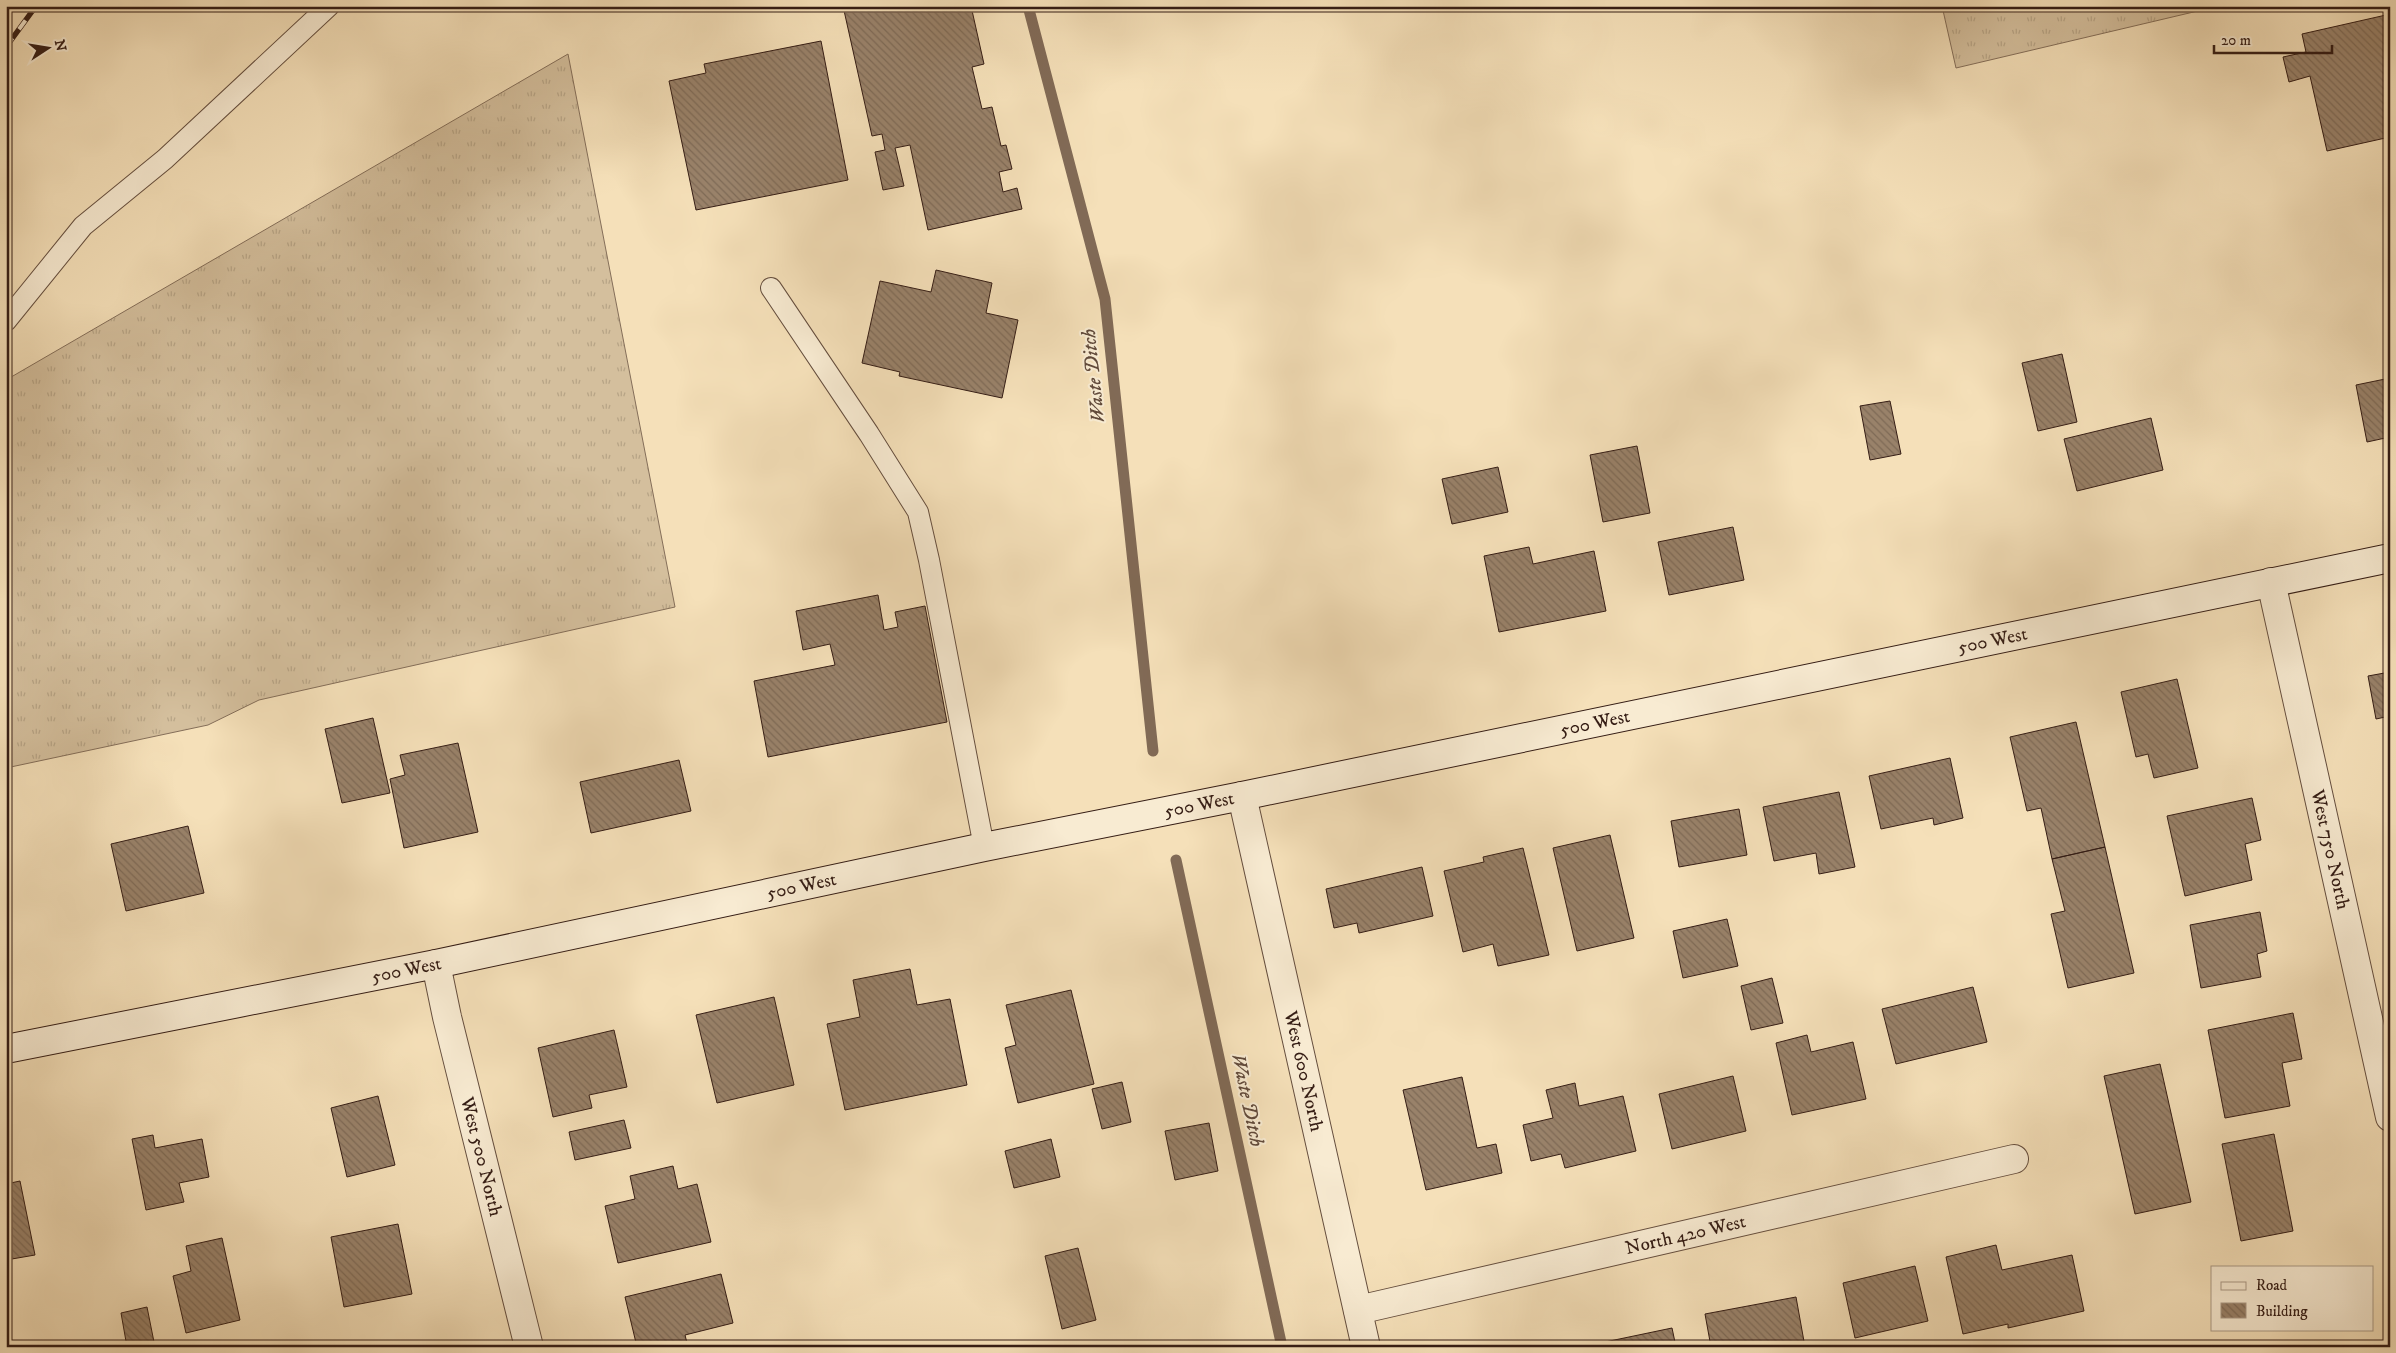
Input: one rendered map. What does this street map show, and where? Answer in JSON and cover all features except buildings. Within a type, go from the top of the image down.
[{"type":"main road","name":"500 West","points":[[6,1049],[436,964],[984,847],[1242,796],[2390,558]]},
{"type":"main road","name":"West 750 North","points":[[2271,582],[2390,1117]]},
{"type":"main road","name":"West 600 North","points":[[1242,796],[1366,1347]]},
{"type":"main road","name":"West 500 North","points":[[436,964],[447,1017],[529,1347]]},
{"type":"main road","name":"North 420 West","points":[[1358,1310],[2014,1159]]},
{"type":"lane","points":[[6,321],[83,226],[165,159],[329,6]]},
{"type":"lane","points":[[771,288],[869,434],[918,512],[929,560],[984,847]]},
{"type":"green space","points":[[1942,6],[2219,6],[1956,68]]},
{"type":"green space","points":[[568,54],[675,607],[259,700],[208,725],[6,768],[6,380]]},
{"type":"waterway","name":"Waste Ditch","points":[[1028,6],[1105,299],[1153,751]]},
{"type":"waterway","name":"Waste Ditch","points":[[1176,860],[1282,1347]]},
{"type":"railway","points":[[6,47],[36,6]]}]
